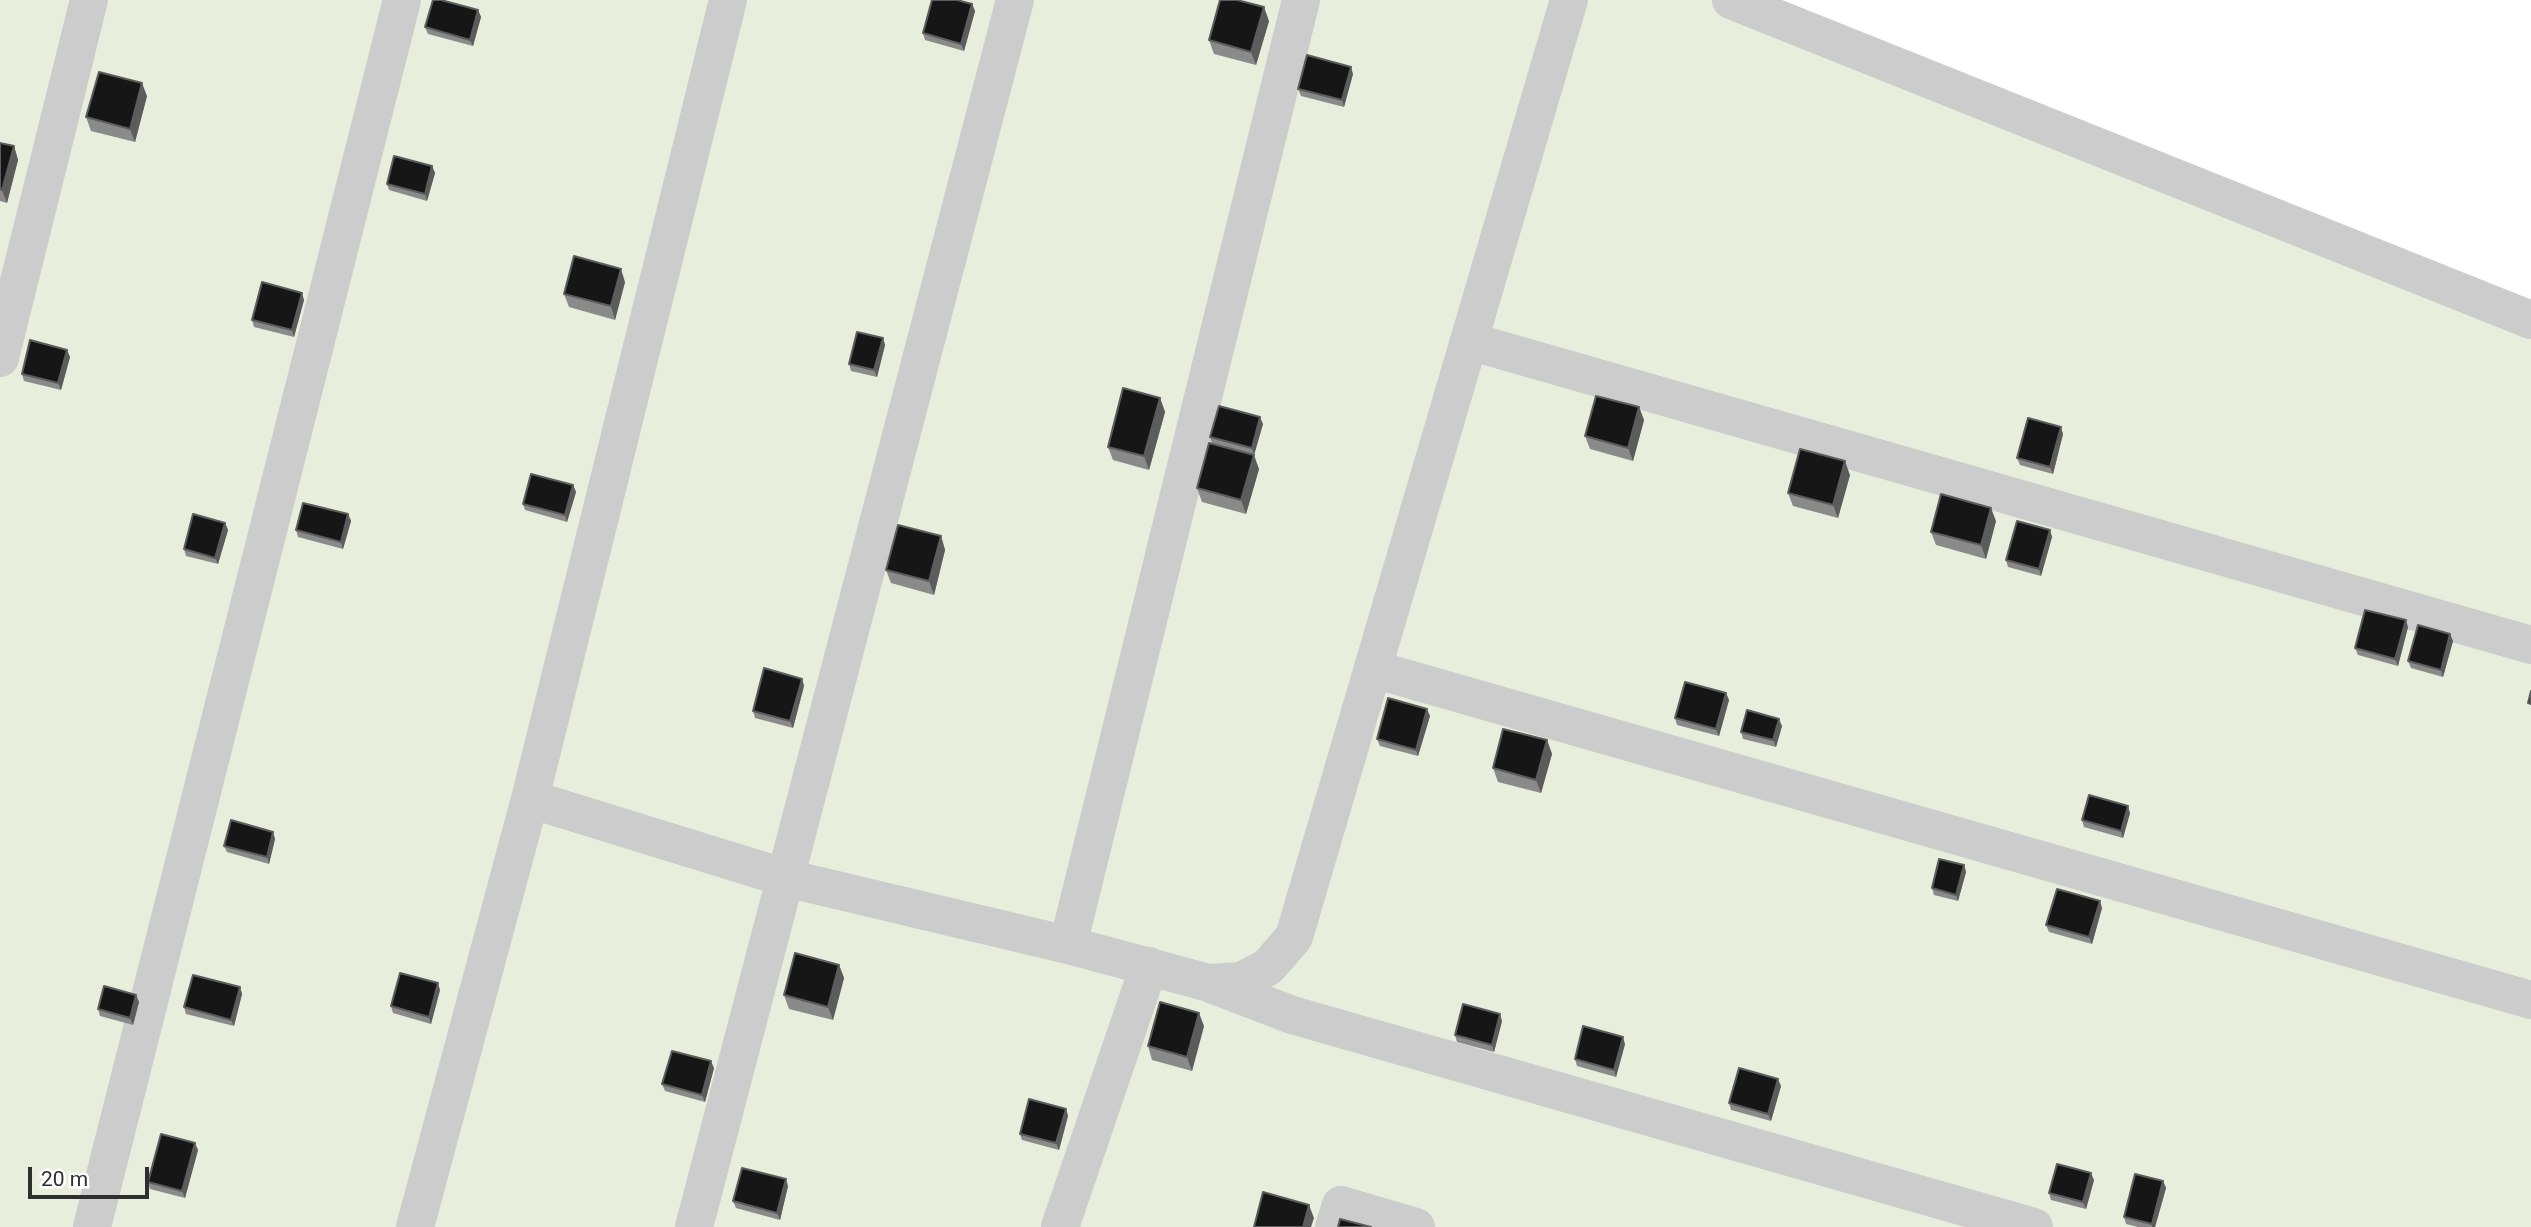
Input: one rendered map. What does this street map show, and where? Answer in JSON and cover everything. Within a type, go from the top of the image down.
[{"type":"lane","points":[[0,358],[89,0]]},
{"type":"lane","points":[[92,1227],[402,0]]},
{"type":"lane","points":[[415,1227],[530,799],[728,0]]},
{"type":"lane","points":[[694,1227],[1015,0]]},
{"type":"lane","points":[[1068,945],[1301,0]]},
{"type":"lane","points":[[1209,983],[1241,981],[1268,967],[1294,937],[1569,0]]},
{"type":"lane","points":[[1731,0],[2531,320]]},
{"type":"lane","points":[[1469,341],[2531,645]]},
{"type":"lane","points":[[1373,669],[2531,1000]]},
{"type":"lane","points":[[530,799],[786,878],[1068,945],[1209,983],[1292,1015],[2034,1227]]},
{"type":"lane","points":[[1060,1227],[1149,966]]},
{"type":"lane","points":[[1334,1227],[1341,1205],[1416,1227]]},
{"type":"green space","points":[[0,0],[1731,0],[2531,320],[2531,1227],[0,1227]]},
{"type":"building","points":[[433,0],[478,10],[470,40],[425,27]]},
{"type":"building","points":[[932,0],[957,0],[972,4],[961,44],[923,33]]},
{"type":"building","points":[[1220,0],[1237,0],[1264,7],[1251,52],[1209,40]]},
{"type":"building","points":[[1307,55],[1351,67],[1342,100],[1298,89]]},
{"type":"building","points":[[99,72],[142,83],[130,129],[86,117]]},
{"type":"building","points":[[0,143],[14,146],[2,190],[0,189]]},
{"type":"building","points":[[394,156],[432,166],[425,194],[387,184]]},
{"type":"building","points":[[574,256],[621,269],[611,306],[564,294]]},
{"type":"building","points":[[262,282],[302,293],[292,330],[252,320]]},
{"type":"building","points":[[857,332],[883,338],[874,370],[849,364]]},
{"type":"building","points":[[30,340],[67,350],[58,383],[22,374]]},
{"type":"building","points":[[1123,388],[1160,398],[1144,456],[1108,447]]},
{"type":"building","points":[[1596,396],[1639,407],[1628,448],[1585,436]]},
{"type":"building","points":[[1219,406],[1260,417],[1252,448],[1210,437]]},
{"type":"building","points":[[2028,418],[2061,427],[2050,467],[2017,458]]},
{"type":"building","points":[[1209,443],[1254,455],[1241,500],[1197,488]]},
{"type":"building","points":[[1800,449],[1845,461],[1833,505],[1788,493]]},
{"type":"building","points":[[531,474],[573,485],[565,515],[523,504]]},
{"type":"building","points":[[1941,494],[1991,508],[1981,545],[1931,532]]},
{"type":"building","points":[[303,503],[348,514],[341,542],[296,530]]},
{"type":"building","points":[[193,514],[225,523],[215,558],[184,549]]},
{"type":"building","points":[[2017,521],[2050,530],[2039,569],[2006,560]]},
{"type":"building","points":[[898,525],[941,536],[929,581],[886,570]]},
{"type":"building","points":[[2365,610],[2406,620],[2395,659],[2355,648]]},
{"type":"building","points":[[2418,625],[2450,634],[2441,670],[2408,661]]},
{"type":"building","points":[[764,668],[802,679],[790,721],[753,711]]},
{"type":"building","points":[[1685,682],[1726,693],[1716,729],[1675,718]]},
{"type":"building","points":[[1388,698],[1427,709],[1416,750],[1377,739]]},
{"type":"building","points":[[1747,710],[1779,719],[1773,740],[1741,732]]},
{"type":"building","points":[[1503,729],[1547,740],[1536,780],[1493,768]]},
{"type":"building","points":[[2089,795],[2128,806],[2121,831],[2082,820]]},
{"type":"building","points":[[231,820],[273,832],[267,857],[224,846]]},
{"type":"building","points":[[1939,859],[1964,865],[1956,895],[1932,888]]},
{"type":"building","points":[[2057,889],[2100,901],[2089,937],[2046,925]]},
{"type":"building","points":[[795,953],[839,965],[828,1007],[784,995]]},
{"type":"building","points":[[400,973],[438,983],[429,1017],[391,1006]]},
{"type":"building","points":[[193,975],[240,987],[231,1020],[184,1007]]},
{"type":"building","points":[[104,986],[136,995],[130,1018],[98,1009]]},
{"type":"building","points":[[1160,1002],[1199,1013],[1187,1057],[1148,1046]]},
{"type":"building","points":[[1463,1004],[1500,1014],[1492,1045],[1455,1035]]},
{"type":"building","points":[[1583,1026],[1623,1037],[1614,1070],[1575,1059]]},
{"type":"building","points":[[672,1051],[711,1061],[702,1095],[662,1084]]},
{"type":"building","points":[[1739,1068],[1778,1079],[1768,1114],[1729,1103]]},
{"type":"building","points":[[1029,1099],[1066,1109],[1056,1143],[1020,1134]]},
{"type":"building","points":[[161,1134],[195,1143],[182,1191],[148,1182]]},
{"type":"building","points":[[2057,1164],[2091,1173],[2083,1202],[2049,1193]]},
{"type":"building","points":[[742,1168],[786,1179],[777,1213],[733,1201]]},
{"type":"building","points":[[2135,1174],[2163,1181],[2152,1224],[2124,1217]]},
{"type":"building","points":[[1263,1192],[1309,1205],[1303,1227],[1254,1227]]},
{"type":"building","points":[[1340,1219],[1371,1227],[1338,1227]]}]
